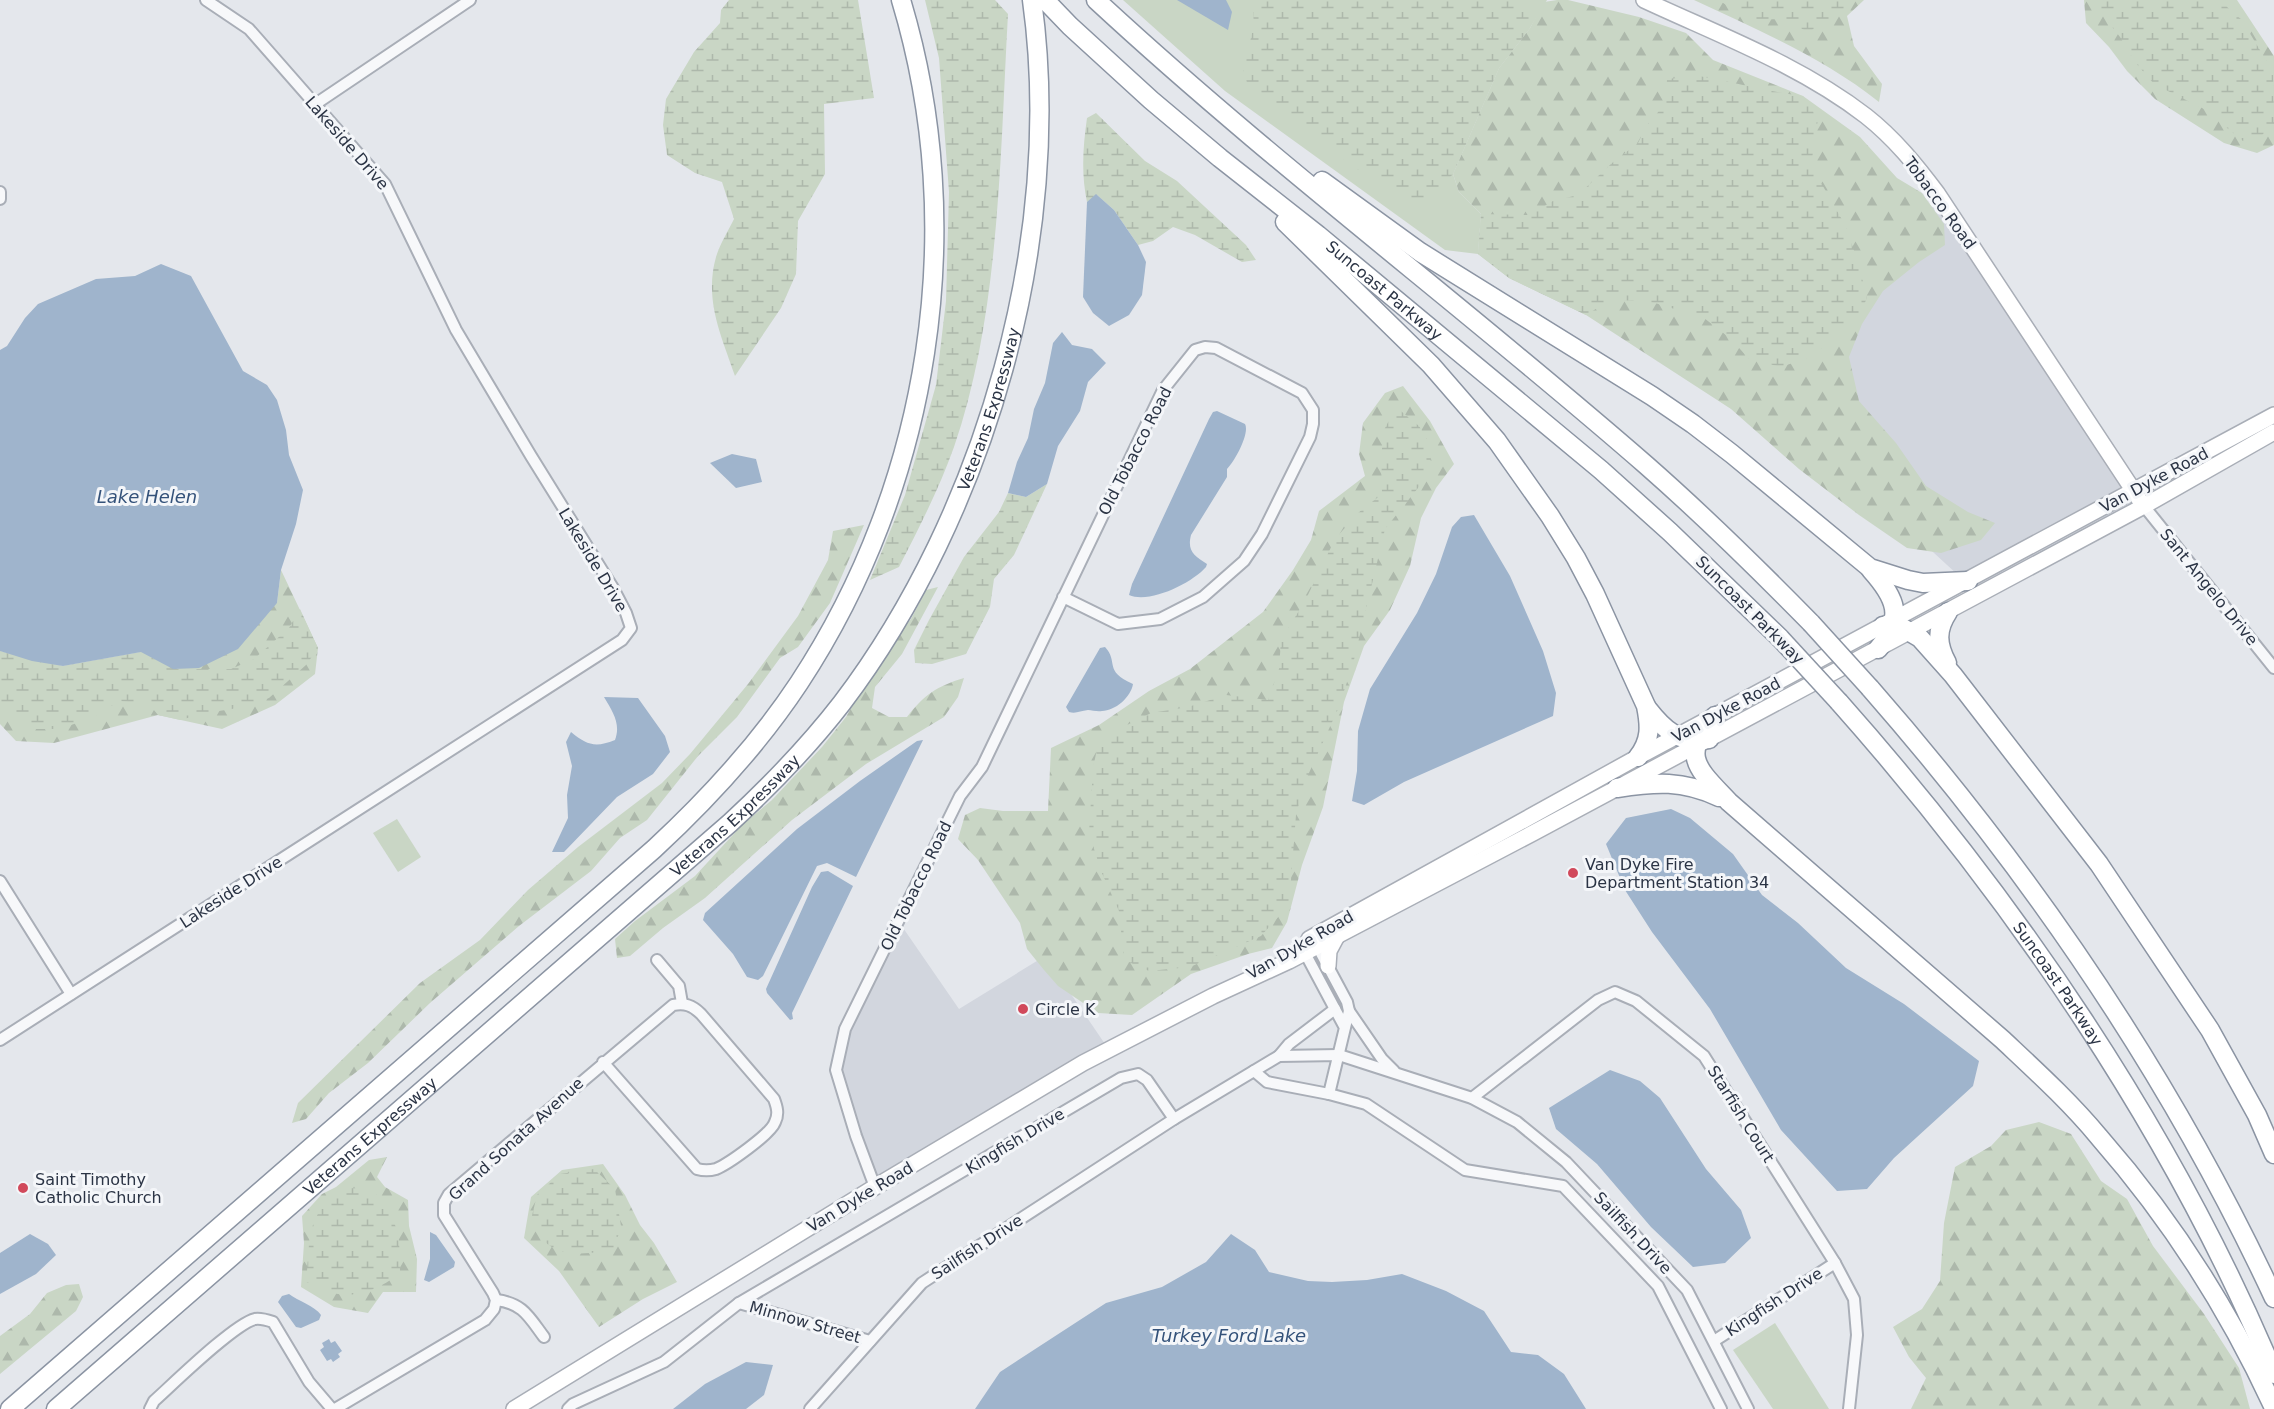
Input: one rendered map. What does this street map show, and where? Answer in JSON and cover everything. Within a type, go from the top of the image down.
[{"type":"highway","name":"Veterans Expressway","points":[[10,1409],[654,849],[711,794],[736,766],[764,732],[804,675],[855,583],[886,510],[917,400],[932,314],[935,235],[930,146],[922,86],[902,0]]},
{"type":"highway","name":"Veterans Expressway","points":[[56,1409],[730,823],[791,763],[843,700],[901,613],[935,549],[978,448],[1002,372],[1022,286],[1036,182],[1039,99],[1037,39],[1032,0]]},
{"type":"highway","name":"Suncoast Parkway","points":[[1046,0],[1070,26],[1220,158],[1318,235],[1600,470],[1670,532],[1780,638],[1839,702],[1911,785],[1995,892],[2094,1037],[2189,1198],[2274,1374]]},
{"type":"highway","name":"Suncoast Parkway","points":[[1096,0],[1225,114],[1646,466],[1721,534],[1811,623],[1870,688],[1947,777],[2084,962],[2154,1073],[2189,1134],[2236,1220],[2274,1298]]},
{"type":"highway","points":[[1225,114],[1420,252],[1633,384],[1693,424],[1732,454],[1870,568],[1890,594],[1894,602],[1890,624],[1878,649]]},
{"type":"highway","points":[[1220,158],[1431,365],[1497,441],[1539,500],[1596,594],[1646,706],[1650,723],[1649,736],[1638,757]]},
{"type":"highway","points":[[1870,568],[1916,582],[1968,581]]},
{"type":"highway","points":[[1948,612],[1940,626],[1938,640],[1941,652],[1953,675]]},
{"type":"highway","points":[[1890,624],[1911,631],[1953,675],[2099,864],[2210,1030],[2238,1080],[2274,1154]]},
{"type":"highway","points":[[1646,706],[1662,727],[1677,736],[1700,742]]},
{"type":"highway","points":[[1714,716],[1700,742],[1697,762],[1700,770],[1729,802],[2003,1040],[2099,1136],[2154,1205],[2183,1246],[2237,1335],[2274,1408]]},
{"type":"highway","points":[[1617,788],[1657,783],[1686,785],[1729,802]]},
{"type":"main road","name":"Tobacco Road","points":[[1644,0],[1793,70],[1830,90],[1868,117],[1911,159],[1937,193],[2144,506]]},
{"type":"main road","name":"Van Dyke Road","points":[[514,1409],[875,1187],[1083,1063],[1310,946],[1638,757],[1890,624],[2274,415]]},
{"type":"main road","name":"Van Dyke Road","points":[[1310,946],[1337,936],[1948,612],[2144,506],[2274,432]]},
{"type":"main road","points":[[1328,966],[1329,951],[1337,936]]},
{"type":"street","name":"Lakeside Drive","points":[[0,1040],[622,640],[631,628],[613,588],[456,330],[385,184],[249,29],[206,0]]},
{"type":"street","points":[[314,105],[470,0]]},
{"type":"street","points":[[0,192],[0,199]]},
{"type":"street","name":"Old Tobacco Road","points":[[875,1187],[856,1136],[836,1070],[845,1029],[960,796],[982,766],[1063,597],[1163,390],[1195,350],[1205,347],[1216,348],[1302,393],[1313,410],[1310,437],[1262,534],[1244,561],[1231,574],[1203,597],[1160,619],[1118,624],[1063,597]]},
{"type":"street","name":"Sant Angelo Drive","points":[[2144,506],[2274,668]]},
{"type":"street","points":[[0,881],[71,994]]},
{"type":"street","points":[[1310,946],[1328,966],[1347,1002],[1349,1011],[1382,1059],[1396,1073]]},
{"type":"street","points":[[1310,946],[1344,1026]]},
{"type":"street","points":[[603,1062],[697,1169],[704,1172],[721,1166],[769,1132],[776,1122],[774,1099],[701,1014],[693,1006],[682,1003],[679,986],[657,960]]},
{"type":"street","name":"Starfish Court","points":[[1472,1098],[1598,1000],[1615,992],[1636,1001],[1704,1056],[1835,1263],[1854,1299],[1857,1335],[1849,1409]]},
{"type":"street","name":"Grand Sonata Avenue","points":[[496,1300],[444,1215],[444,1203],[449,1194],[603,1062],[673,1005],[682,1003]]},
{"type":"street","points":[[1174,1119],[1279,1056],[1289,1044],[1335,1009]]},
{"type":"street","points":[[1329,1094],[1349,1011]]},
{"type":"street","points":[[1279,1056],[1339,1055],[1472,1098]]},
{"type":"street","points":[[1254,1071],[1267,1082],[1366,1104],[1465,1170],[1563,1186],[1658,1286],[1721,1409]]},
{"type":"street","name":"Kingfish Drive","points":[[568,1409],[573,1404],[664,1362],[739,1303],[1122,1078],[1138,1074],[1147,1080],[1174,1119]]},
{"type":"street","name":"Sailfish Drive","points":[[1472,1098],[1517,1122],[1566,1162],[1687,1290],[1748,1409]]},
{"type":"street","name":"Sailfish Drive","points":[[810,1409],[922,1283],[1174,1119]]},
{"type":"street","name":"Kingfish Drive","points":[[1714,1341],[1835,1263]]},
{"type":"street","points":[[150,1409],[154,1401],[228,1336],[243,1324],[256,1319],[273,1322],[309,1382],[334,1409],[485,1320],[494,1309],[496,1300],[513,1303],[519,1307],[544,1337]]},
{"type":"street","name":"Minnow Street","points":[[739,1303],[870,1341]]},
{"type":"shaded area","points":[[1939,201],[2135,505],[2029,577],[1984,599],[1858,483],[1744,371]]},
{"type":"shaded area","points":[[899,922],[959,1009],[1045,956],[1105,1044],[875,1178],[839,1070],[849,1027]]},
{"type":"green space","points":[[729,0],[858,0],[874,98],[824,104],[825,174],[798,221],[796,274],[781,308],[735,376],[716,317],[712,288],[716,257],[734,219],[722,182],[695,173],[667,155],[663,125],[666,99],[694,52],[720,23],[721,10]]},
{"type":"green space","points":[[925,0],[995,0],[1008,14],[995,234],[981,343],[954,447],[935,493],[899,567],[870,580],[905,495],[936,385],[946,301],[949,192],[939,58]]},
{"type":"green space","points":[[1123,0],[1547,0],[1530,28],[1499,68],[1453,174],[1459,192],[1481,214],[1478,254],[1445,250],[1225,91]]},
{"type":"green space","points":[[1252,0],[1528,0],[1530,28],[1499,68],[1453,174],[1426,202],[1402,198],[1351,165],[1242,78],[1254,24]]},
{"type":"green space","points":[[1568,0],[1639,17],[1686,33],[1713,60],[1803,96],[1860,137],[1897,178],[1922,193],[1944,224],[1945,245],[1919,262],[1883,291],[1862,324],[1849,357],[1859,401],[1896,443],[1926,486],[1968,512],[1995,523],[1981,540],[1941,553],[1907,548],[1799,469],[1731,409],[1586,315],[1509,278],[1478,254],[1481,214],[1459,192],[1453,174],[1499,68],[1530,28],[1544,2]]},
{"type":"green space","points":[[1694,0],[1864,0],[1847,16],[1854,46],[1882,84],[1879,102],[1813,58]]},
{"type":"green space","points":[[1718,0],[1854,0],[1835,18],[1808,32],[1783,19],[1752,20]]},
{"type":"green space","points":[[2084,0],[2237,0],[2274,56],[2274,145],[2257,153],[2224,143],[2155,99],[2127,71],[2109,47],[2086,23]]},
{"type":"green space","points":[[2091,0],[2219,0],[2242,20],[2273,72],[2274,124],[2260,137],[2243,141],[2204,109],[2154,84],[2135,62],[2120,37]]},
{"type":"green space","points":[[1699,76],[1803,96],[1818,119],[1811,165],[1845,225],[1867,298],[1856,322],[1810,357],[1781,367],[1749,359],[1731,339],[1704,318],[1655,303],[1612,299],[1586,315],[1509,278],[1478,254],[1481,214],[1529,215],[1553,201],[1578,195],[1612,163],[1638,143],[1647,125],[1665,104],[1667,79]]},
{"type":"green space","points":[[1096,113],[1145,161],[1177,181],[1246,245],[1256,260],[1242,262],[1195,235],[1173,227],[1153,241],[1138,245],[1114,210],[1097,195],[1087,202],[1083,170],[1084,139],[1087,118]]},
{"type":"green space","points":[[1403,386],[1430,421],[1454,464],[1436,488],[1421,518],[1410,566],[1390,610],[1364,646],[1344,702],[1323,807],[1302,865],[1287,922],[1272,948],[1191,974],[1132,1015],[1098,1013],[1058,986],[1027,949],[1020,923],[978,860],[958,839],[965,815],[980,808],[1003,811],[1048,811],[1051,748],[1099,725],[1149,691],[1190,669],[1263,612],[1311,540],[1319,511],[1365,476],[1359,454],[1363,423],[1385,393]]},
{"type":"green space","points":[[1396,407],[1419,426],[1431,446],[1430,473],[1385,529],[1353,664],[1338,709],[1304,784],[1296,815],[1289,905],[1261,936],[1190,967],[1149,971],[1124,960],[1119,911],[1101,871],[1089,833],[1093,768],[1097,749],[1117,730],[1151,713],[1188,707],[1226,695],[1268,700],[1279,669],[1281,640],[1305,601],[1335,539],[1358,513],[1382,494],[1381,458],[1384,430]]},
{"type":"green space","points":[[1047,484],[1014,555],[994,579],[990,607],[966,654],[932,664],[915,663],[914,650],[929,620],[964,557],[999,512],[1008,493],[1026,497]]},
{"type":"green space","points":[[864,525],[830,603],[798,647],[780,658],[737,717],[698,756],[647,820],[620,838],[591,871],[519,926],[430,1003],[368,1063],[329,1093],[306,1119],[292,1123],[298,1103],[420,983],[480,940],[528,890],[578,847],[662,783],[690,754],[748,684],[798,616],[828,560],[833,531]]},
{"type":"green space","points":[[281,570],[318,648],[315,674],[275,705],[222,729],[158,715],[54,743],[16,741],[0,724],[0,651],[63,666],[141,652],[277,603]]},
{"type":"green space","points":[[938,587],[902,654],[875,687],[872,708],[889,717],[907,717],[932,692],[964,678],[958,697],[944,717],[866,764],[792,820],[705,898],[663,928],[630,956],[617,958],[615,939],[695,876],[742,825],[772,800],[822,747],[846,717],[881,655],[911,619],[926,590]]},
{"type":"green space","points":[[300,609],[318,648],[306,665],[269,698],[180,720],[158,715],[149,704],[119,701],[92,718],[59,729],[30,729],[0,701],[0,651],[32,661],[63,666],[141,652],[173,669],[231,669],[254,659],[289,628]]},
{"type":"green space","points":[[397,819],[421,857],[398,872],[373,833]]},
{"type":"green space","points":[[2039,1122],[2071,1134],[2101,1181],[2127,1199],[2153,1246],[2204,1314],[2239,1368],[2250,1409],[1911,1409],[1926,1378],[1909,1357],[1893,1327],[1922,1309],[1940,1281],[1944,1223],[1955,1167],[1991,1146],[2006,1130]]},
{"type":"green space","points":[[387,1157],[377,1177],[385,1187],[408,1200],[409,1226],[417,1259],[416,1292],[383,1292],[368,1313],[334,1307],[301,1287],[304,1243],[302,1216],[322,1194],[336,1187],[369,1160]]},
{"type":"green space","points":[[603,1164],[625,1195],[640,1225],[654,1243],[677,1282],[643,1299],[599,1327],[559,1271],[524,1238],[531,1197],[562,1170]]},
{"type":"green space","points":[[594,1169],[615,1189],[621,1226],[614,1250],[568,1253],[551,1247],[542,1239],[531,1220],[537,1195],[560,1174]]},
{"type":"green space","points":[[346,1188],[372,1189],[387,1210],[398,1235],[400,1272],[372,1290],[346,1295],[330,1292],[306,1282],[310,1240],[316,1217],[332,1197]]},
{"type":"green space","points":[[79,1284],[83,1297],[76,1311],[0,1374],[0,1336],[30,1314],[47,1293],[66,1285]]},
{"type":"green space","points":[[1775,1323],[1829,1409],[1773,1409],[1733,1350]]},
{"type":"water","points":[[1177,0],[1226,0],[1232,12],[1228,30]]},
{"type":"water","points":[[1096,194],[1114,210],[1138,245],[1146,262],[1142,295],[1129,315],[1109,326],[1093,313],[1083,297],[1087,202]]},
{"type":"water","name":"Lake Helen","points":[[161,264],[191,276],[243,371],[267,385],[277,400],[286,430],[289,455],[303,490],[296,524],[281,570],[277,603],[238,649],[199,668],[173,669],[141,652],[63,666],[32,661],[0,651],[0,350],[7,346],[25,318],[38,304],[96,279],[135,276]]},
{"type":"water","points":[[1062,332],[1072,345],[1092,349],[1106,363],[1088,382],[1080,411],[1058,446],[1047,484],[1026,497],[1008,493],[1017,462],[1028,438],[1034,409],[1045,383],[1053,343]]},
{"type":"water","points":[[1217,411],[1245,424],[1246,428],[1241,447],[1227,469],[1227,477],[1191,535],[1191,549],[1195,556],[1207,564],[1206,567],[1181,585],[1159,594],[1148,597],[1129,595],[1132,584],[1209,419],[1213,412]]},
{"type":"water","points":[[732,454],[756,459],[762,482],[736,488],[710,463]]},
{"type":"water","points":[[1474,515],[1510,576],[1543,651],[1556,693],[1553,716],[1404,782],[1364,805],[1352,801],[1357,771],[1358,731],[1370,689],[1417,613],[1436,574],[1452,527],[1461,517]]},
{"type":"water","points":[[1105,647],[1115,671],[1133,684],[1132,689],[1126,698],[1112,709],[1069,712],[1066,707],[1100,648]]},
{"type":"water","points":[[604,697],[638,698],[665,736],[670,752],[653,774],[617,797],[564,852],[552,852],[568,818],[567,795],[572,766],[566,742],[571,732],[592,744],[615,740],[617,723]]},
{"type":"water","points":[[923,740],[856,877],[827,863],[817,866],[763,976],[758,980],[747,977],[733,954],[703,920],[705,913],[797,829],[860,781],[917,741]]},
{"type":"water","points":[[1671,809],[1690,818],[1733,854],[1762,895],[1798,923],[1846,968],[1904,1004],[1979,1061],[1973,1086],[1894,1158],[1867,1189],[1837,1191],[1781,1130],[1710,1009],[1652,932],[1625,890],[1606,844],[1626,818]]},
{"type":"water","points":[[828,871],[853,886],[792,1013],[793,1019],[790,1020],[766,989],[812,887],[821,872]]},
{"type":"water","points":[[1610,1070],[1640,1081],[1660,1098],[1706,1169],[1741,1210],[1751,1238],[1725,1263],[1693,1267],[1651,1227],[1597,1164],[1556,1129],[1549,1108]]},
{"type":"water","points":[[430,1232],[436,1235],[455,1262],[454,1267],[429,1282],[424,1280],[430,1259]]},
{"type":"water","points":[[30,1234],[48,1244],[56,1255],[36,1274],[0,1294],[0,1253]]},
{"type":"water","name":"Turkey Ford Lake","points":[[1231,1234],[1255,1250],[1269,1272],[1308,1281],[1332,1282],[1367,1280],[1402,1274],[1446,1291],[1484,1311],[1511,1352],[1538,1355],[1564,1374],[1586,1409],[975,1409],[1000,1372],[1106,1303],[1162,1287],[1206,1262]]},
{"type":"water","points":[[289,1294],[318,1312],[321,1315],[319,1320],[301,1328],[296,1327],[278,1302],[282,1296]]},
{"type":"water","points":[[329,1339],[331,1343],[335,1341],[342,1351],[338,1354],[340,1357],[333,1362],[331,1359],[327,1361],[320,1350],[324,1347],[322,1343]]},
{"type":"water","points":[[746,1362],[773,1365],[764,1395],[746,1409],[673,1409],[705,1384]]},
{"type":"place","name":"Van Dyke Fire Department Station 34","points":[[1573,873]]},
{"type":"place","name":"Circle K","points":[[1023,1009]]},
{"type":"place","name":"Saint Timothy Catholic Church","points":[[23,1188]]}]
